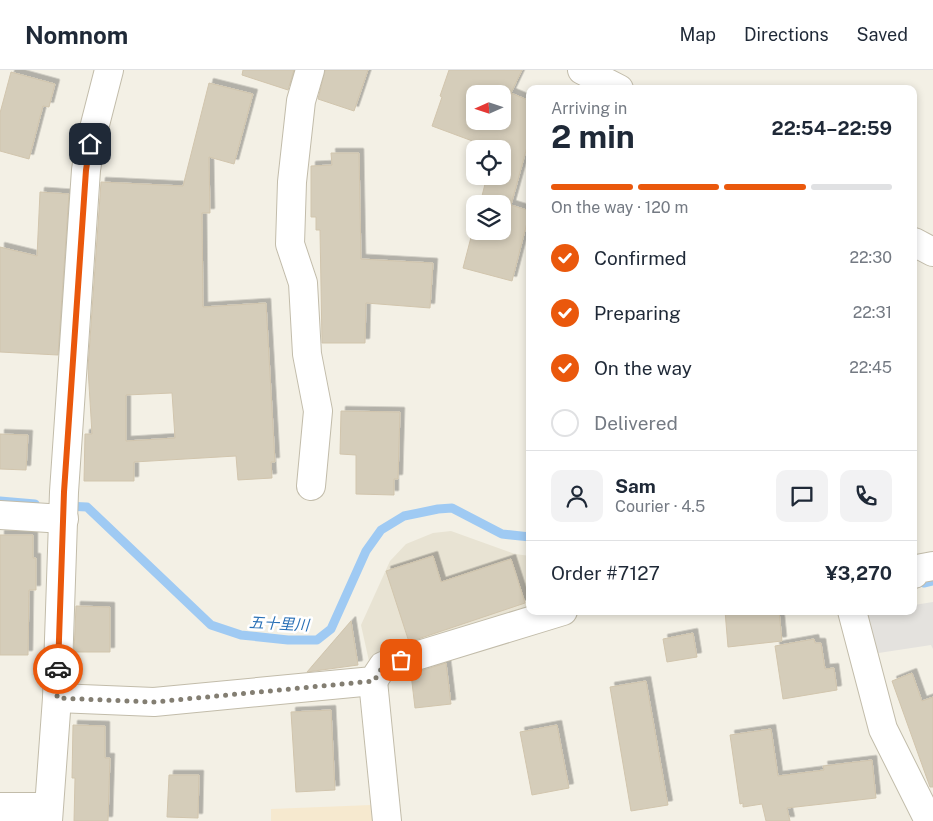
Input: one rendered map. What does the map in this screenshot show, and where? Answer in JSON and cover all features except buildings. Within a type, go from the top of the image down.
[{"type":"street","points":[[0,807],[48,814],[57,698],[64,508],[86,170],[90,144],[109,70]]},
{"type":"street","points":[[310,70],[301,101],[292,182],[290,244],[303,283],[307,354],[318,411],[311,486]]},
{"type":"street","points":[[582,70],[611,85]]},
{"type":"street","points":[[917,244],[933,252]]},
{"type":"street","points":[[0,515],[64,508]]},
{"type":"street","points":[[387,821],[374,681],[383,666],[550,615]]},
{"type":"street","points":[[853,615],[883,729],[929,821]]},
{"type":"street","points":[[57,698],[154,702],[374,681]]},
{"type":"shaded area","points":[[451,531],[515,554],[526,555],[526,613],[369,661],[361,625],[390,561],[406,544],[433,533]]},
{"type":"shaded area","points":[[933,602],[933,649],[931,645],[872,654],[866,615],[917,615],[917,605]]},
{"type":"shaded area","points":[[371,805],[373,821],[271,821],[271,809]]},
{"type":"waterway","name":"五十里川","points":[[0,501],[35,504]]},
{"type":"waterway","name":"五十里川","points":[[66,506],[87,507],[211,625],[241,635],[288,640],[317,640],[331,629],[366,551],[381,530],[404,516],[452,508],[502,534],[526,537]]},
{"type":"waterway","name":"五十里川","points":[[917,580],[924,583],[933,581]]},
{"type":"way so far","points":[[58,669],[57,698],[154,702],[374,681],[383,666],[401,660]]},
{"type":"route","points":[[58,669],[64,492],[86,170],[90,144]]}]
